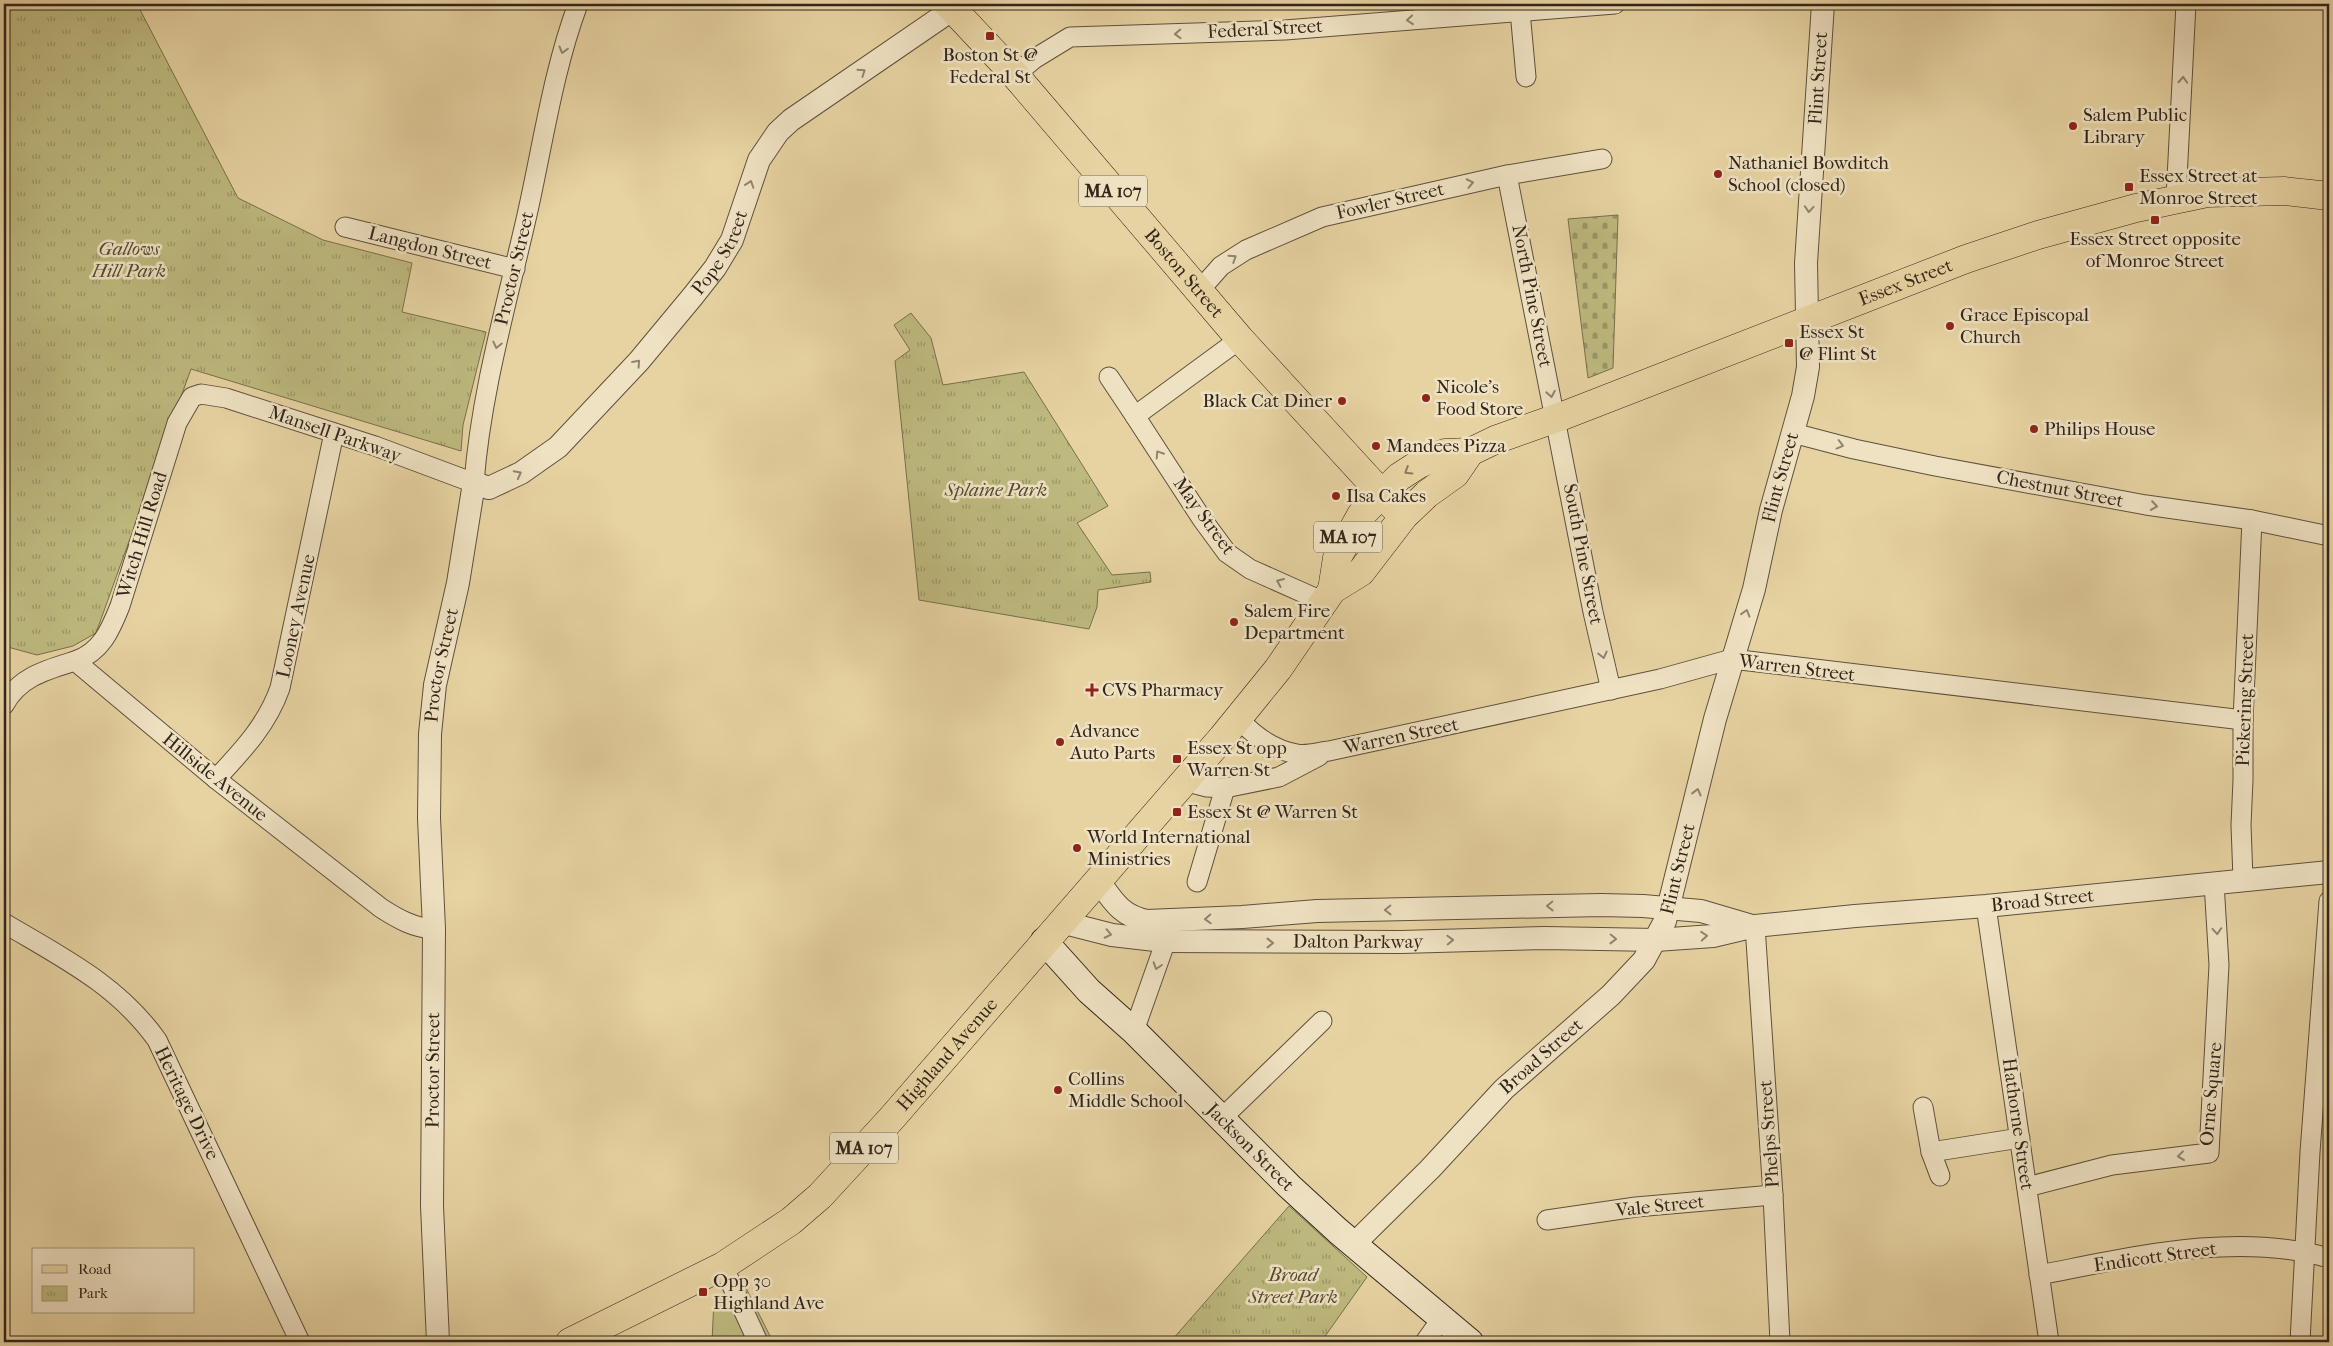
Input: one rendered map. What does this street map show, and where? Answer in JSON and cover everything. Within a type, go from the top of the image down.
[{"type":"main road","name":"Boston Street","points":[[951,6],[1015,76],[1240,340],[1404,516]]},
{"type":"main road","name":"Essex Street","points":[[1328,596],[1337,558],[1361,515],[1399,477],[1419,464],[1444,453],[1470,452],[1495,440],[1966,259],[2038,235],[2176,198],[2207,193],[2284,191],[2329,196]]},
{"type":"main road","name":"Essex Street","points":[[1184,782],[1278,668],[1328,596],[1361,572],[1404,516],[1427,494],[1455,474],[1470,452]]},
{"type":"main road","name":"Highland Avenue","points":[[570,1342],[723,1266],[792,1222],[820,1196],[891,1119],[1184,782]]},
{"type":"main road","name":"Jackson Street","points":[[1053,932],[1089,991],[1134,1031],[1289,1186],[1470,1342]]},
{"type":"street","name":"Proctor Street","points":[[438,1342],[432,1206],[434,929],[429,818],[430,734],[435,686],[458,584],[474,483],[480,424],[559,64],[578,4]]},
{"type":"street","name":"Federal Street","points":[[1015,76],[1034,59],[1070,38],[1285,30],[1616,4]]},
{"type":"street","name":"Flint Street","points":[[1656,940],[1669,907],[1706,754],[1732,659],[1754,589],[1771,510],[1803,396],[1808,367],[1806,263],[1823,4]]},
{"type":"street","points":[[2176,198],[2186,4]]},
{"type":"street","name":"Pope Street","points":[[474,483],[489,488],[542,460],[572,433],[639,361],[707,280],[732,240],[760,160],[778,132],[791,120],[951,6]]},
{"type":"street","points":[[1520,11],[1526,77]]},
{"type":"street","name":"Fowler Street","points":[[1198,292],[1221,266],[1246,250],[1322,217],[1507,175],[1602,159]]},
{"type":"street","name":"North Pine Street","points":[[1507,175],[1556,418]]},
{"type":"street","name":"Langdon Street","points":[[345,227],[515,269]]},
{"type":"street","points":[[1135,416],[1240,340]]},
{"type":"street","name":"May Street","points":[[1110,377],[1202,519],[1227,552],[1250,568],[1328,596]]},
{"type":"street","name":"Mansell Parkway","points":[[194,397],[201,394],[226,398],[334,433],[474,483]]},
{"type":"street","name":"Witch Hill Road","points":[[75,661],[96,651],[112,625],[120,606],[177,423],[184,408],[194,397]]},
{"type":"street","name":"South Pine Street","points":[[1556,418],[1593,612],[1611,690]]},
{"type":"street","name":"Looney Avenue","points":[[216,780],[265,722],[280,688],[334,433]]},
{"type":"street","name":"Chestnut Street","points":[[1793,433],[1854,449],[1944,468],[2146,505],[2252,520],[2329,536]]},
{"type":"street","name":"Pickering Street","points":[[2243,879],[2241,825],[2243,720],[2252,520]]},
{"type":"street","name":"Warren Street","points":[[1238,718],[1248,729],[1278,748],[1299,755],[1329,751],[1611,690],[1732,659],[2243,720]]},
{"type":"street","points":[[4,705],[15,688],[28,679],[42,671],[75,661]]},
{"type":"street","name":"Hillside Avenue","points":[[75,661],[216,780],[380,908],[408,924],[434,929]]},
{"type":"street","name":"Warren Street","points":[[1184,782],[1207,787],[1225,788],[1279,777],[1329,751]]},
{"type":"street","points":[[1197,882],[1225,788]]},
{"type":"street","name":"Broad Street","points":[[1354,1244],[1430,1169],[1504,1088],[1611,996],[1644,960],[1656,940],[1713,936],[1755,926],[1986,906],[2243,879],[2329,872]]},
{"type":"street","name":"Dalton Parkway","points":[[1098,880],[1114,902],[1133,918],[1173,921],[1317,911],[1554,906],[1669,907]]},
{"type":"street","name":"Orne Square","points":[[2027,1186],[2112,1165],[2209,1153],[2219,965],[2214,883]]},
{"type":"street","points":[[2300,1342],[2304,1250],[2321,1105],[2329,902]]},
{"type":"street","name":"Hathorne Street","points":[[1986,906],[2049,1342]]},
{"type":"street","name":"Broad Street","points":[[1669,907],[1700,911],[1755,926]]},
{"type":"street","points":[[1134,1031],[1164,941],[1173,921]]},
{"type":"street","name":"Heritage Drive","points":[[4,923],[96,979],[118,995],[146,1024],[157,1040],[300,1342]]},
{"type":"street","name":"Phelps Street","points":[[1755,926],[1773,1195],[1780,1342]]},
{"type":"street","name":"Dalton Parkway","points":[[1053,932],[1112,935],[1164,941],[1392,942],[1545,938],[1656,940]]},
{"type":"street","points":[[1222,1118],[1322,1021]]},
{"type":"street","points":[[1923,1107],[1931,1152],[1940,1176]]},
{"type":"street","points":[[1931,1152],[2020,1138]]},
{"type":"street","name":"Vale Street","points":[[1547,1220],[1636,1207],[1773,1195]]},
{"type":"street","name":"Endicott Street","points":[[2039,1275],[2197,1247],[2257,1246],[2304,1250],[2329,1258]]},
{"type":"street","points":[[723,1266],[758,1342]]},
{"type":"street","points":[[1425,1342],[1442,1318]]},
{"type":"green space","name":"Gallows Hill Park","points":[[4,4],[137,4],[238,198],[323,240],[412,263],[402,312],[486,332],[463,425],[461,451],[191,369],[96,633],[73,646],[37,655],[4,646]]},
{"type":"green space","points":[[1618,215],[1613,368],[1588,378],[1568,219]]},
{"type":"green space","name":"Splaine Park","points":[[911,313],[931,338],[943,385],[1024,372],[1108,506],[1077,523],[1112,575],[1150,572],[1151,582],[1098,590],[1097,607],[1089,629],[919,600],[895,361],[910,350],[894,325]]},
{"type":"green space","name":"Broad Street Park","points":[[1289,1206],[1367,1277],[1321,1342],[1174,1342],[1172,1340]]},
{"type":"green space","points":[[743,1282],[773,1342],[712,1342],[714,1300]]},
{"type":"place","name":"Boston St @ Federal St","points":[[990,36]]},
{"type":"place","name":"Salem Public Library","points":[[2073,126]]},
{"type":"place","name":"Nathaniel Bowditch School (closed)","points":[[1718,174]]},
{"type":"place","name":"Essex Street at Monroe Street","points":[[2129,187]]},
{"type":"place","name":"Essex Street opposite of Monroe Street","points":[[2155,220]]},
{"type":"place","name":"Grace Episcopal Church","points":[[1950,326]]},
{"type":"place","name":"Essex St @ Flint St","points":[[1789,343]]},
{"type":"place","name":"Nicole's Food Store","points":[[1426,398]]},
{"type":"place","name":"Black Cat Diner","points":[[1342,401]]},
{"type":"place","name":"Philips House","points":[[2034,429]]},
{"type":"place","name":"Mandees Pizza","points":[[1376,446]]},
{"type":"place","name":"Ilsa Cakes","points":[[1336,496]]},
{"type":"place","name":"Salem Fire Department","points":[[1234,622]]},
{"type":"place","name":"CVS Pharmacy","points":[[1092,690]]},
{"type":"place","name":"Advance Auto Parts","points":[[1060,742]]},
{"type":"place","name":"Essex St opp Warren St","points":[[1177,759]]},
{"type":"place","name":"Essex St @ Warren St","points":[[1177,812]]},
{"type":"place","name":"World International Ministries","points":[[1077,848]]},
{"type":"place","name":"Collins Middle School","points":[[1058,1090]]},
{"type":"place","name":"Opp 30 Highland Ave","points":[[703,1292]]}]
